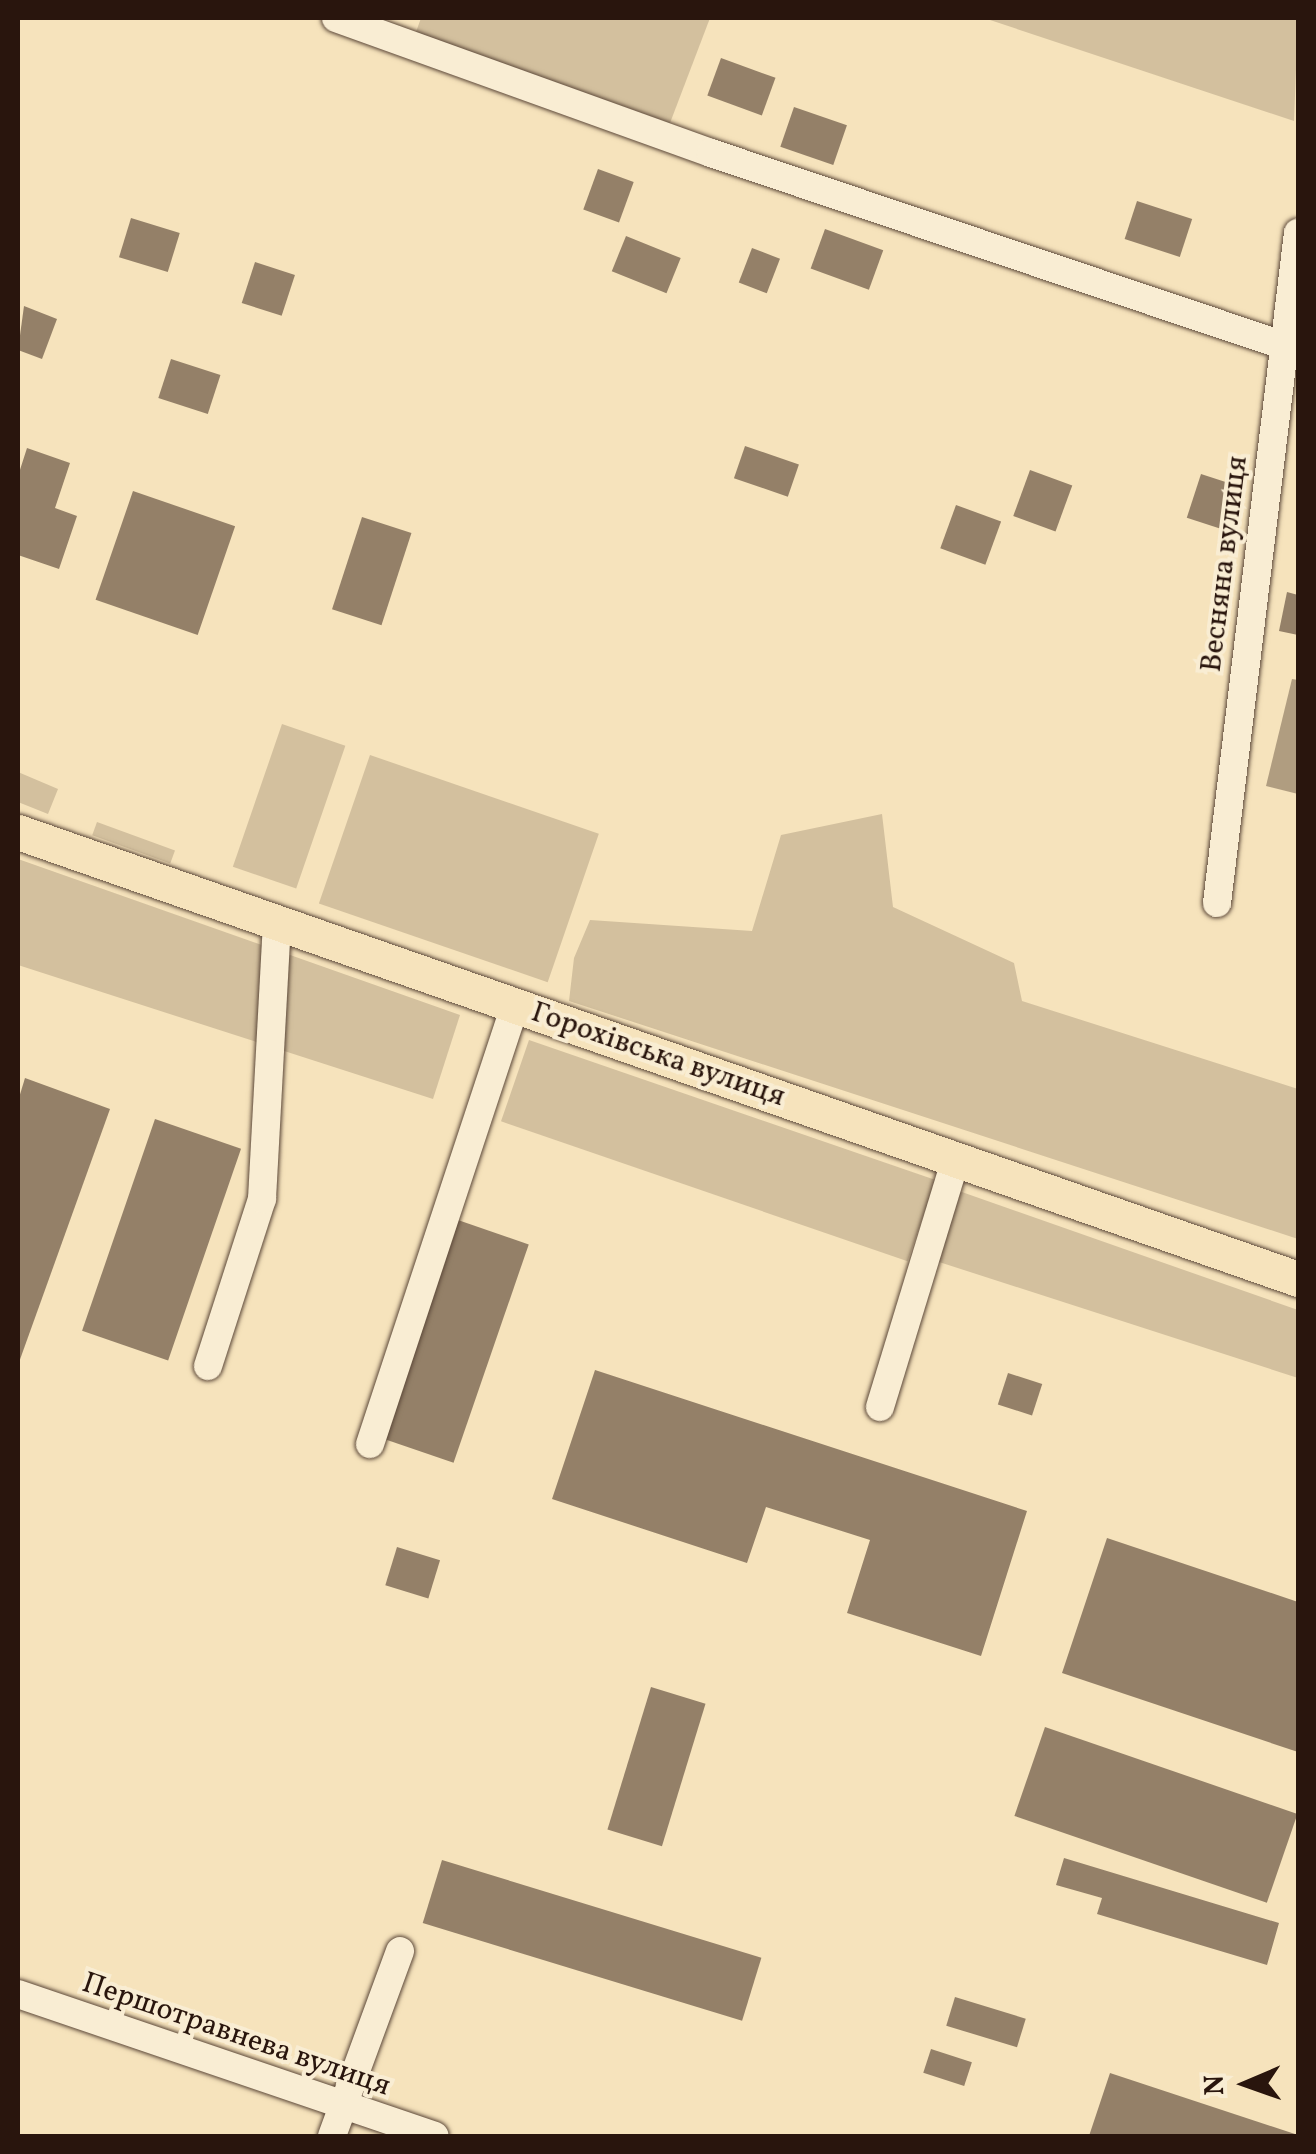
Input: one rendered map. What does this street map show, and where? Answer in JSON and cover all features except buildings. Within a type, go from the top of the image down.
[{"type":"main road","name":"Горохівська вулиця","points":[[18,832],[1298,1279]]},
{"type":"street","points":[[336,18],[710,153],[1285,346]]},
{"type":"street","name":"Весняна вулиця","points":[[1216,903],[1298,232]]},
{"type":"street","points":[[208,1366],[262,1198],[277,923]]},
{"type":"street","points":[[370,1444],[515,1006]]},
{"type":"street","points":[[880,1407],[956,1160]]},
{"type":"street","points":[[332,2136],[346,2108],[400,1952]]},
{"type":"street","name":"Першотравнева вулиця","points":[[18,1994],[434,2136]]},
{"type":"shaded area","points":[[421,18],[710,18],[670,123],[416,32]]},
{"type":"shaded area","points":[[984,18],[1298,18],[1294,121]]},
{"type":"shaded area","points":[[1292,679],[1298,680],[1298,794],[1266,786]]},
{"type":"shaded area","points":[[282,724],[345,746],[296,889],[233,867]]},
{"type":"shaded area","points":[[370,755],[599,834],[548,982],[319,903]]},
{"type":"shaded area","points":[[18,772],[58,789],[48,814],[18,802]]},
{"type":"shaded area","points":[[882,814],[893,907],[1014,963],[1022,1001],[1298,1089],[1298,1239],[569,1001],[574,958],[590,920],[752,931],[781,835]]},
{"type":"shaded area","points":[[97,822],[175,850],[170,864],[92,835]]},
{"type":"shaded area","points":[[18,859],[460,1015],[433,1099],[18,965]]},
{"type":"shaded area","points":[[529,1040],[936,1180],[908,1261],[501,1121]]},
{"type":"shaded area","points":[[959,1191],[1298,1310],[1298,1378],[936,1261]]}]
